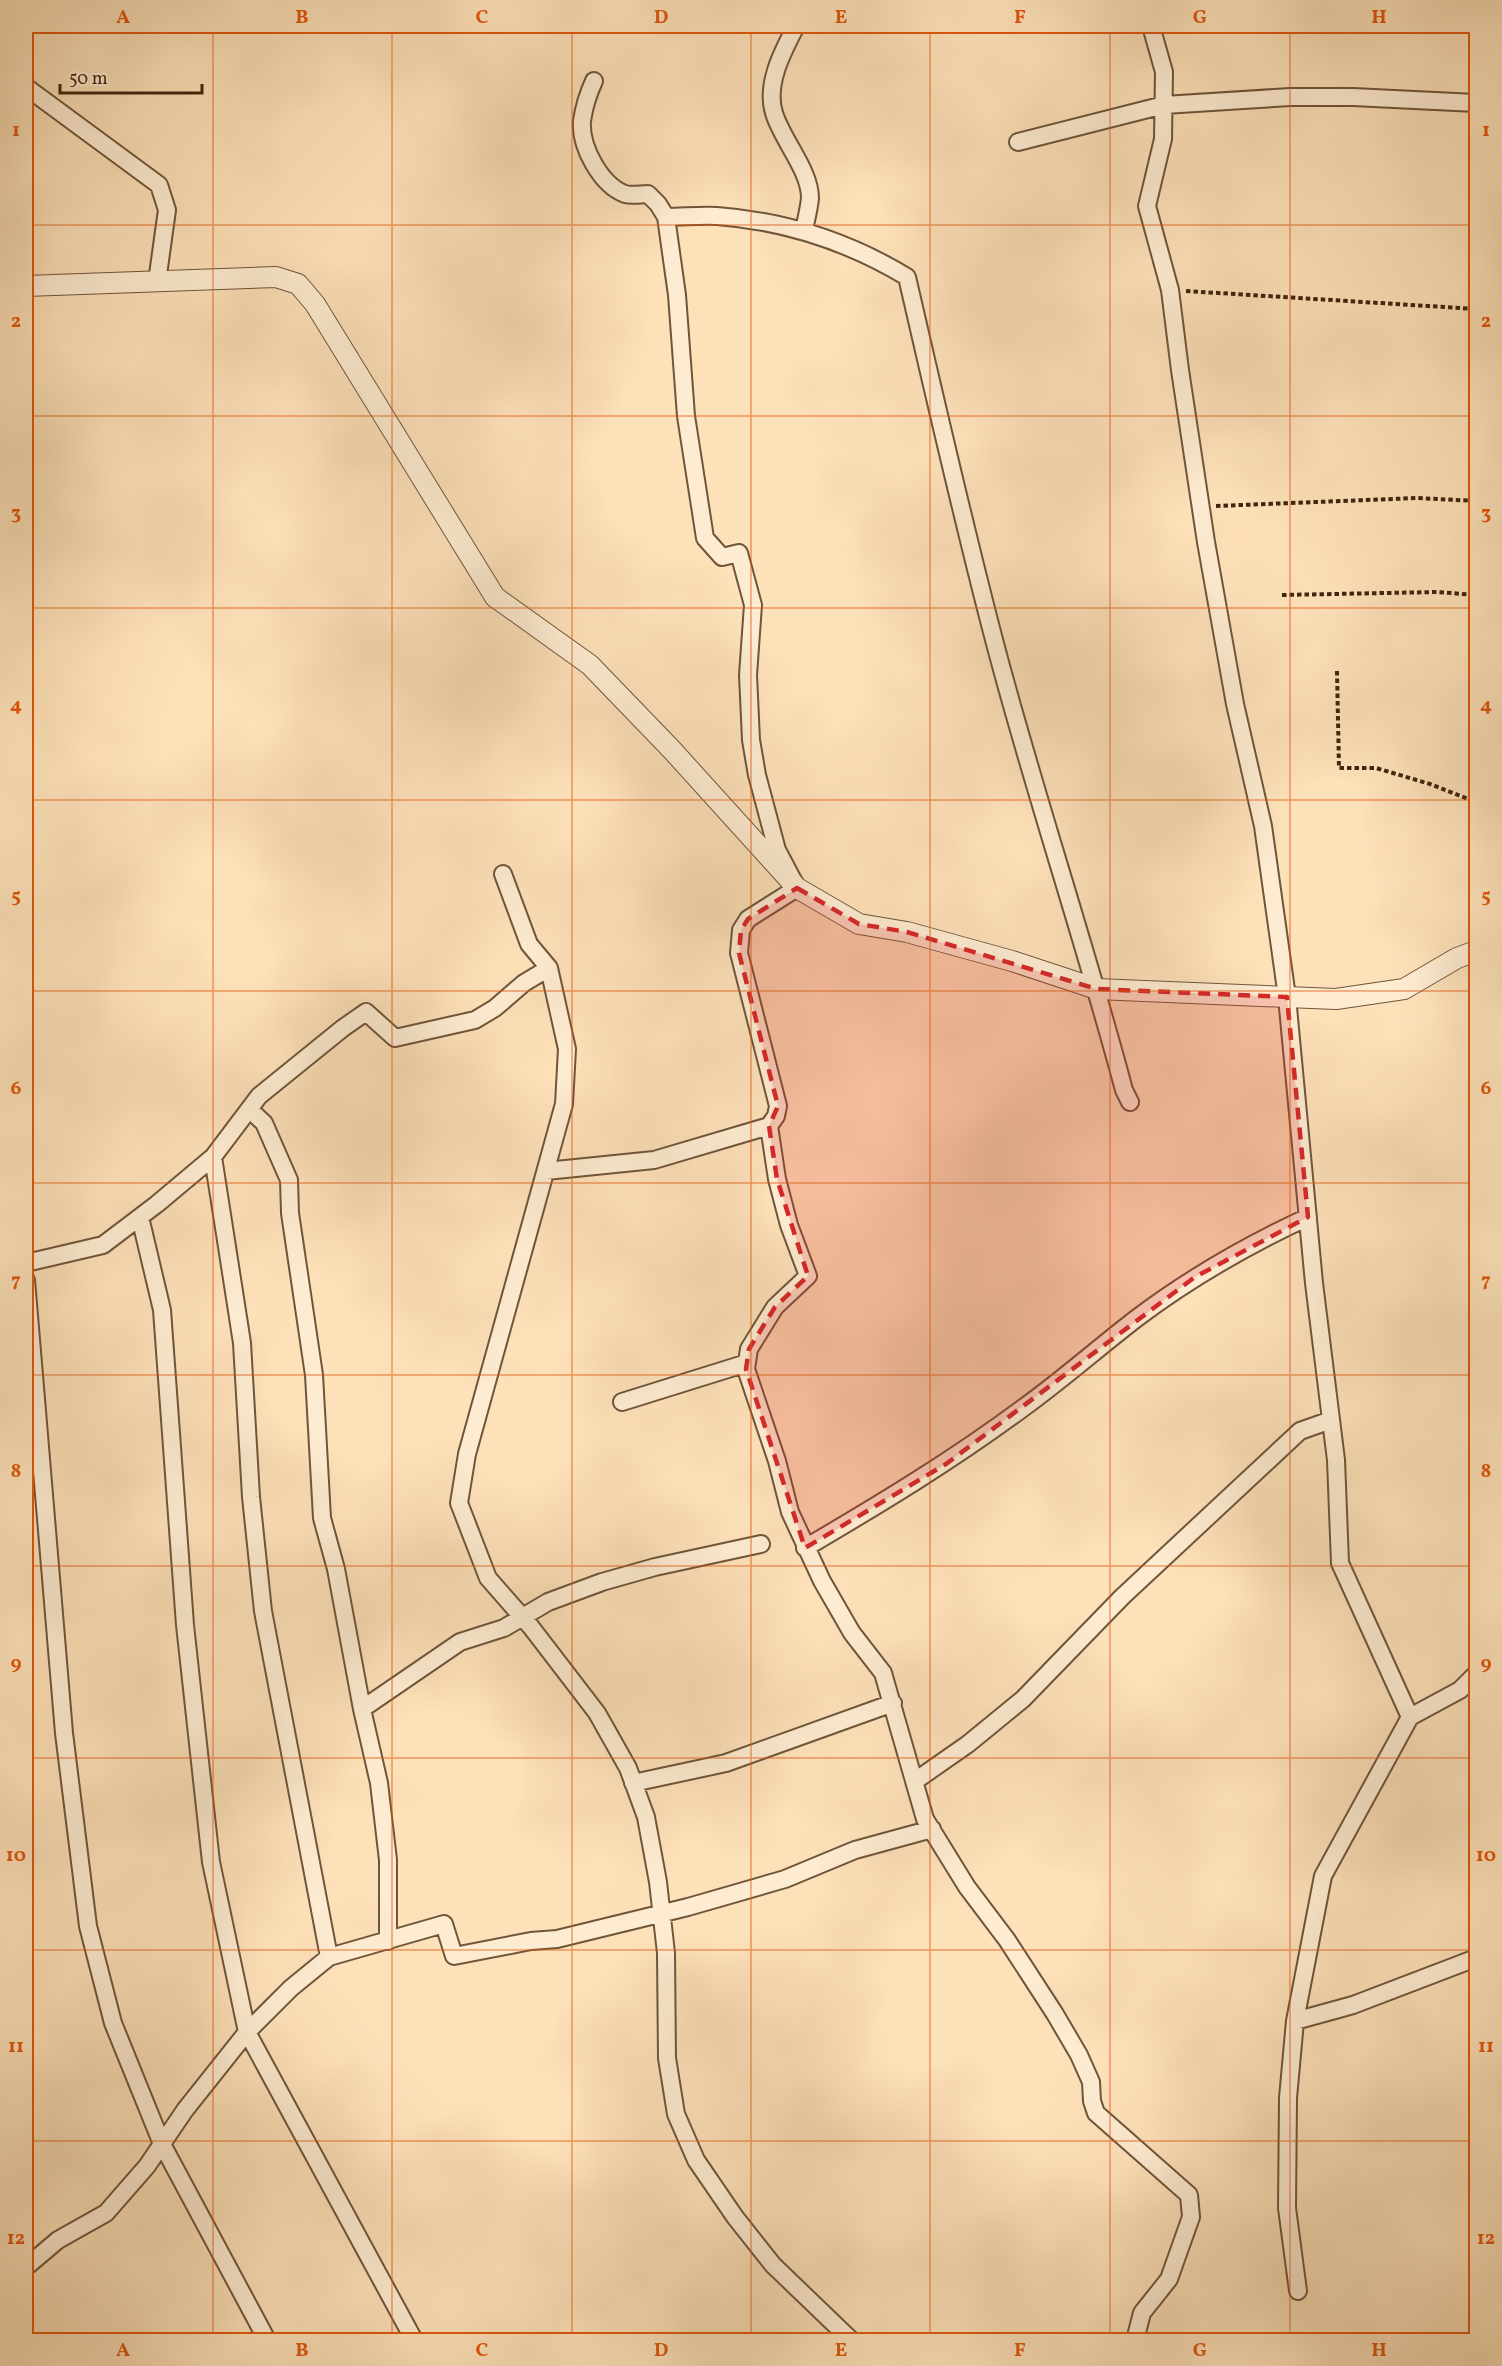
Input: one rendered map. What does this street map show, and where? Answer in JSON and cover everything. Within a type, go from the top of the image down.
[{"type":"street","points":[[796,26],[784,48],[772,84],[774,113],[803,173],[810,197],[804,230]]},
{"type":"street","points":[[1151,26],[1164,72],[1164,105],[1163,139],[1147,206],[1170,290],[1201,507],[1235,704],[1263,826],[1287,997],[1308,1217],[1336,1460],[1340,1563],[1410,1718]]},
{"type":"street","points":[[594,81],[587,97],[582,124],[586,146],[596,167],[610,186],[627,194],[648,194],[666,217],[677,295],[686,416],[705,538],[723,557],[739,553],[742,563],[753,605],[748,675],[751,741],[757,775],[777,850],[797,888]]},
{"type":"street","points":[[26,87],[159,185],[167,210],[157,282]]},
{"type":"street","points":[[1018,142],[1164,105],[1290,97],[1353,97],[1476,103]]},
{"type":"street","points":[[666,217],[716,216],[804,230],[886,264],[907,277],[953,478],[997,652],[1097,989],[1124,1090],[1130,1102]]},
{"type":"street","points":[[26,286],[276,277],[298,284],[315,304],[495,597],[590,665],[672,750],[797,888],[859,924],[907,932],[1012,961],[1097,989],[1336,999],[1404,988],[1457,958],[1476,951]]},
{"type":"street","points":[[503,874],[529,944],[549,968],[567,1049],[564,1104],[467,1454],[459,1503],[488,1578],[531,1627],[597,1713],[633,1783],[646,1816],[666,1953],[667,2058],[676,2114],[696,2160],[735,2217],[773,2265],[851,2340]]},
{"type":"street","points":[[797,888],[748,919],[741,930],[739,953],[778,1106],[776,1116],[770,1126],[777,1179],[789,1225],[808,1276],[775,1307],[749,1349],[746,1369],[777,1461],[790,1512],[806,1548],[852,1633],[883,1673],[925,1819],[967,1887],[1006,1940],[1055,2014],[1079,2055],[1090,2082],[1096,2113],[1189,2194],[1191,2217],[1169,2279],[1142,2313],[1135,2340]]},
{"type":"street","points":[[26,1263],[103,1245],[213,1157],[259,1096],[366,1012],[394,1038],[475,1020],[495,1008],[524,983],[549,968]]},
{"type":"street","points":[[249,1109],[264,1123],[289,1180],[290,1213],[314,1375],[322,1518],[336,1569],[362,1709],[379,1783],[388,1860],[388,1941]]},
{"type":"street","points":[[546,1171],[654,1160],[770,1126]]},
{"type":"street","points":[[213,1157],[242,1343],[251,1497],[263,1611],[329,1957]]},
{"type":"street","points":[[140,1217],[162,1310],[185,1625],[211,1862],[247,2032],[414,2340]]},
{"type":"street","points":[[806,1548],[946,1464],[1057,1383],[1136,1318],[1195,1277],[1243,1249],[1308,1217]]},
{"type":"street","points":[[26,1280],[64,1733],[88,1926],[113,2023],[162,2144],[267,2340]]},
{"type":"street","points":[[621,1402],[747,1363]]},
{"type":"street","points":[[915,1781],[968,1744],[1023,1699],[1122,1598],[1300,1431],[1331,1420]]},
{"type":"street","points":[[362,1709],[460,1642],[504,1628],[548,1602],[602,1582],[665,1565],[761,1544]]},
{"type":"street","points":[[1298,2291],[1287,2208],[1288,2098],[1295,2021],[1323,1876],[1410,1718],[1460,1690],[1476,1674]]},
{"type":"street","points":[[633,1783],[726,1763],[893,1703]]},
{"type":"street","points":[[26,2267],[58,2240],[106,2213],[147,2166],[185,2109],[247,2032],[291,1988],[329,1957],[444,1924],[454,1956],[531,1941],[557,1939],[688,1907],[785,1879],[855,1850],[932,1829]]},
{"type":"street","points":[[1295,2021],[1353,2005],[1476,1958]]},
{"type":"path","points":[[1170,290],[1476,309]]},
{"type":"path","points":[[1201,507],[1417,498],[1476,501]]},
{"type":"path","points":[[1282,596],[1437,592],[1476,595]]},
{"type":"path","points":[[1337,671],[1339,768],[1376,768],[1430,784],[1476,802]]},
{"type":"highlighted area","points":[[797,888],[859,924],[907,932],[1097,989],[1287,997],[1308,1217],[1195,1277],[946,1464],[805,1548],[746,1369],[749,1349],[775,1307],[808,1276],[777,1179],[769,1126],[778,1106],[739,953],[741,930],[748,919]]}]
